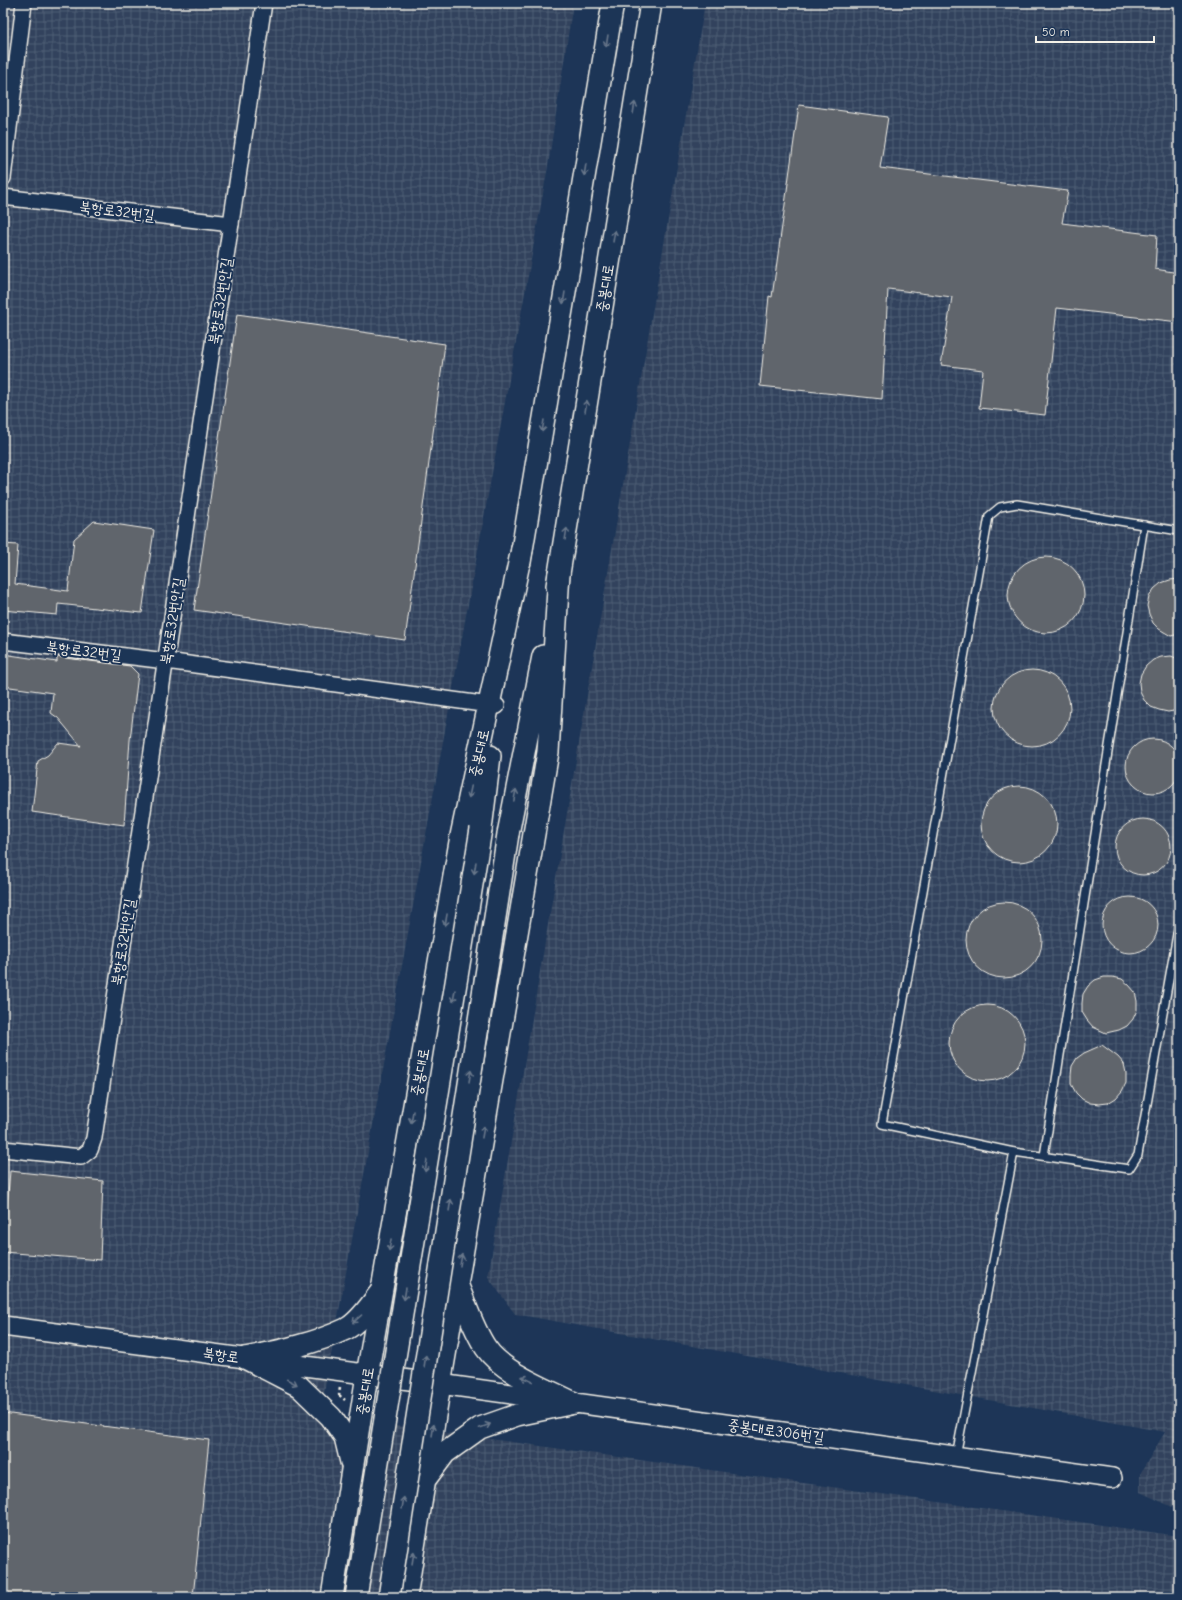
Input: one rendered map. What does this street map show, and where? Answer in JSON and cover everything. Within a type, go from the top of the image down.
[{"type":"main road","name":"중봉대로","points":[[332,1597],[367,1375],[461,836],[493,705],[522,549],[613,3]]},
{"type":"main road","name":"중봉대로","points":[[389,1597],[508,834],[560,573],[651,3]]},
{"type":"main road","name":"중봉대로","points":[[406,1597],[440,1384],[548,752],[560,573]]},
{"type":"main road","name":"중봉대로","points":[[356,1597],[481,829],[493,705]]},
{"type":"main road","points":[[457,1284],[473,1323],[486,1349],[507,1370],[574,1403]]},
{"type":"main road","points":[[245,1358],[300,1346],[347,1329],[363,1314],[382,1289]]},
{"type":"main road","points":[[245,1358],[299,1386],[332,1417],[345,1437],[352,1467]]},
{"type":"main road","points":[[425,1479],[445,1453],[480,1428],[517,1415],[574,1403]]},
{"type":"street","points":[[3,178],[24,3]]},
{"type":"street","name":"북항로32번안길","points":[[3,1149],[80,1157],[90,1150],[98,1114],[264,3]]},
{"type":"street","name":"북항로32번길","points":[[3,197],[231,224]]},
{"type":"street","name":"북항로32번길","points":[[3,641],[166,661],[493,705]]},
{"type":"street","name":"북항로","points":[[3,1326],[440,1384]]},
{"type":"street","name":"중봉대로306번길","points":[[440,1384],[1112,1478]]},
{"type":"lane","points":[[1179,531],[1017,504],[1000,507],[990,516],[882,1124],[1014,1152],[1129,1169],[1138,1155],[1179,923]]},
{"type":"lane","points":[[1044,1156],[1144,525]]},
{"type":"lane","points":[[956,1456],[1014,1152]]},
{"type":"shaded area","points":[[3,3],[573,3],[547,172],[320,1415],[1179,1536],[1179,1597],[3,1597]]},
{"type":"shaded area","points":[[705,3],[1179,3],[1179,1510],[1140,1492],[1140,1474],[1165,1432],[515,1314],[488,1277]]},
{"type":"building","points":[[799,105],[888,117],[880,168],[1068,191],[1062,223],[1157,235],[1155,269],[1179,273],[1179,322],[1057,308],[1045,415],[979,408],[983,370],[941,365],[952,297],[888,289],[882,399],[760,386],[769,296],[772,297]]},
{"type":"building","points":[[237,314],[445,344],[405,640],[194,610]]},
{"type":"building","points":[[94,521],[154,530],[142,613],[58,604],[57,615],[3,610],[3,544],[18,545],[15,584],[68,591],[74,539]]},
{"type":"building","points":[[1046,557],[1060,560],[1073,568],[1081,581],[1084,595],[1081,609],[1073,622],[1060,630],[1046,633],[1032,630],[1019,622],[1011,609],[1008,595],[1011,581],[1019,568],[1032,560]]},
{"type":"building","points":[[1179,579],[1179,634],[1171,636],[1159,629],[1153,623],[1147,606],[1149,597],[1154,589],[1161,583]]},
{"type":"building","points":[[3,654],[57,662],[57,657],[130,666],[138,674],[130,740],[124,825],[32,812],[38,761],[48,755],[58,743],[81,746],[58,718],[51,713],[53,693],[3,686]]},
{"type":"building","points":[[1171,656],[1179,659],[1179,710],[1168,712],[1151,707],[1144,700],[1140,692],[1139,683],[1141,674],[1146,666],[1153,660]]},
{"type":"building","points":[[1032,670],[1046,673],[1059,681],[1067,694],[1070,708],[1067,722],[1059,735],[1046,743],[1032,746],[1018,743],[1005,735],[997,722],[994,708],[997,694],[1005,681],[1018,673]]},
{"type":"building","points":[[1148,739],[1158,739],[1168,743],[1176,751],[1180,761],[1180,771],[1176,781],[1168,789],[1158,793],[1148,793],[1138,789],[1130,781],[1126,771],[1126,761],[1130,751],[1138,743]]},
{"type":"building","points":[[1019,786],[1033,789],[1046,797],[1054,810],[1057,824],[1054,838],[1046,851],[1033,859],[1019,862],[1005,859],[992,851],[984,838],[981,824],[984,810],[992,797],[1005,789]]},
{"type":"building","points":[[1143,819],[1154,821],[1163,827],[1169,836],[1171,847],[1169,858],[1163,867],[1154,873],[1143,875],[1132,873],[1123,867],[1117,858],[1115,847],[1117,836],[1123,827],[1132,821]]},
{"type":"building","points":[[1130,897],[1141,899],[1150,905],[1156,914],[1158,925],[1156,936],[1150,945],[1141,951],[1130,953],[1119,951],[1110,945],[1104,936],[1102,925],[1104,914],[1110,905],[1119,899]]},
{"type":"building","points":[[1004,902],[1018,905],[1031,913],[1039,926],[1042,940],[1039,954],[1031,967],[1018,975],[1004,978],[990,975],[977,967],[969,954],[966,940],[969,926],[977,913],[990,905]]},
{"type":"building","points":[[1104,977],[1122,979],[1135,992],[1137,1001],[1137,1010],[1133,1019],[1127,1026],[1119,1030],[1106,1033],[1093,1027],[1082,1012],[1083,994],[1088,986],[1095,980]]},
{"type":"building","points":[[987,1005],[1001,1008],[1014,1016],[1022,1029],[1025,1043],[1022,1057],[1014,1070],[1001,1078],[987,1081],[973,1078],[960,1070],[952,1057],[949,1043],[952,1029],[960,1016],[973,1008]]},
{"type":"building","points":[[1102,1045],[1118,1057],[1124,1064],[1126,1083],[1116,1098],[1108,1103],[1090,1103],[1082,1099],[1076,1093],[1071,1084],[1072,1066],[1077,1058],[1084,1053]]},
{"type":"building","points":[[10,1171],[103,1181],[100,1260],[3,1252]]},
{"type":"building","points":[[3,1413],[209,1440],[193,1597],[3,1597]]}]
